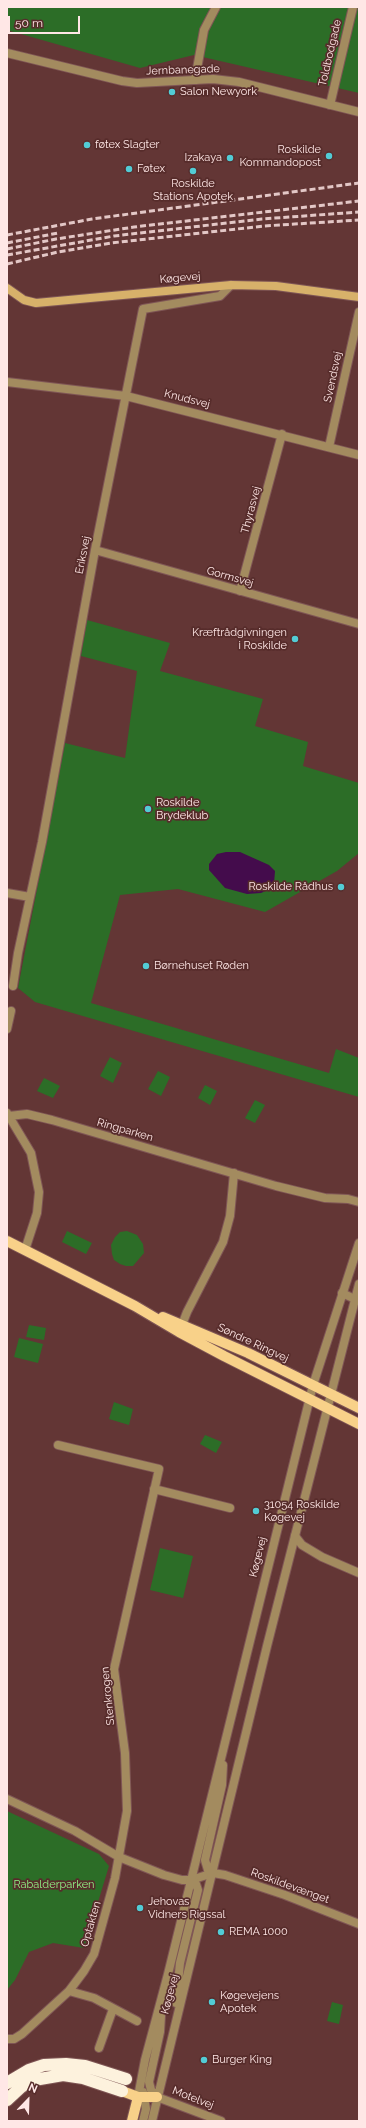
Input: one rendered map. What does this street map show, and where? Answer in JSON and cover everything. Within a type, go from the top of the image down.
[{"type":"highway","points":[[7,2083],[30,2070],[44,2065],[66,2064],[85,2066],[126,2079]]},
{"type":"highway","points":[[7,2100],[21,2087],[34,2080],[63,2075],[83,2078],[122,2090]]},
{"type":"main road","name":"Køgevej","points":[[7,288],[24,300],[36,303],[231,285],[276,286],[359,298]]},
{"type":"main road","name":"Søndre Ringvej","points":[[7,1241],[180,1329],[326,1409],[359,1424]]},
{"type":"main road","name":"Søndre Ringvej","points":[[180,1329],[248,1353],[359,1408]]},
{"type":"main road","points":[[122,2090],[141,2097],[157,2097]]},
{"type":"main road","name":"Køgevej","points":[[132,2121],[141,2097]]},
{"type":"street","points":[[195,80],[204,30],[216,7]]},
{"type":"street","name":"Toldbodgade","points":[[330,104],[353,7]]},
{"type":"street","name":"Jernbanegade","points":[[7,53],[122,81],[137,83],[212,79],[240,82],[359,112]]},
{"type":"street","name":"Eriksvej","points":[[13,986],[42,842],[95,550],[143,309],[220,296],[231,285]]},
{"type":"street","name":"Svendsvej","points":[[329,447],[359,312]]},
{"type":"street","name":"Knudsvej","points":[[7,382],[126,396],[359,454]]},
{"type":"street","name":"Thyrasvej","points":[[240,591],[282,434]]},
{"type":"street","name":"Gormsvej","points":[[95,550],[359,624]]},
{"type":"street","points":[[7,893],[30,897]]},
{"type":"street","points":[[7,1029],[11,1011]]},
{"type":"street","name":"Ringparken","points":[[8,1114],[27,1114],[52,1120],[325,1198],[348,1199],[359,1202]]},
{"type":"street","name":"Ringparken","points":[[8,1114],[31,1153],[39,1192],[37,1212],[25,1250]]},
{"type":"street","points":[[180,1329],[223,1242],[230,1216],[234,1173]]},
{"type":"street","name":"Køgevej","points":[[141,2097],[140,2083],[309,1400],[359,1243]]},
{"type":"street","name":"Køgevej","points":[[152,2121],[175,2021],[213,1873],[326,1409],[357,1300],[359,1284]]},
{"type":"street","points":[[342,1294],[357,1300]]},
{"type":"street","name":"Stenkrogen","points":[[58,1445],[159,1469],[114,1669],[125,1754],[127,1811],[119,1857]]},
{"type":"street","points":[[154,1489],[230,1508]]},
{"type":"street","points":[[295,1536],[302,1545],[322,1557],[359,1573]]},
{"type":"street","points":[[213,1873],[208,1870],[205,1860],[222,1785],[224,1747]]},
{"type":"street","points":[[7,1799],[75,1831],[119,1857],[149,1870],[174,1878],[191,1880],[213,1873]]},
{"type":"street","name":"Optakten","points":[[11,2039],[70,1991],[84,1971],[94,1954],[119,1857]]},
{"type":"street","name":"Roskildevænget","points":[[213,1873],[234,1877],[359,1924]]},
{"type":"street","points":[[175,2021],[180,1963],[198,1890],[196,1884],[191,1880]]},
{"type":"street","points":[[70,1991],[94,1998],[137,2021]]},
{"type":"street","points":[[157,2097],[151,2090],[149,2082],[160,2032],[162,1996]]},
{"type":"street","points":[[99,2048],[112,2008]]},
{"type":"street","points":[[126,2079],[140,2083]]},
{"type":"street","name":"Motelvej","points":[[140,2083],[157,2097],[221,2121]]},
{"type":"street","points":[[141,2097],[146,2109],[143,2121]]},
{"type":"green space","points":[[7,7],[359,7],[359,93],[194,55],[140,68],[7,30]]},
{"type":"green space","points":[[87,620],[170,643],[160,671],[263,699],[255,726],[308,742],[303,766],[359,783],[359,853],[337,871],[265,912],[178,889],[120,895],[91,1003],[329,1073],[336,1049],[359,1058],[359,1097],[35,1002],[18,988],[65,743],[125,758],[137,671],[81,656]]},
{"type":"green space","points":[[110,1057],[122,1063],[113,1083],[100,1076]]},
{"type":"green space","points":[[158,1071],[170,1077],[161,1096],[148,1089]]},
{"type":"green space","points":[[44,1078],[60,1086],[53,1098],[37,1091]]},
{"type":"green space","points":[[205,1085],[217,1091],[210,1105],[198,1098]]},
{"type":"green space","points":[[255,1100],[265,1105],[255,1123],[245,1118]]},
{"type":"green space","points":[[67,1231],[92,1243],[86,1254],[62,1242]]},
{"type":"green space","points":[[127,1231],[137,1235],[143,1244],[144,1253],[133,1266],[120,1264],[114,1260],[112,1254],[111,1245],[115,1237],[120,1232]]},
{"type":"green space","points":[[29,1325],[46,1328],[44,1340],[26,1337]]},
{"type":"green space","points":[[19,1338],[43,1344],[38,1363],[14,1357]]},
{"type":"green space","points":[[114,1402],[133,1409],[129,1425],[109,1419]]},
{"type":"green space","points":[[205,1435],[222,1442],[216,1453],[200,1444]]},
{"type":"green space","points":[[160,1548],[193,1556],[183,1598],[150,1590]]},
{"type":"green space","name":"Rabalderparken","points":[[7,1811],[99,1854],[109,1866],[84,1948],[53,1943],[29,1952],[15,1980],[7,1990]]},
{"type":"green space","points":[[332,2002],[343,2005],[339,2024],[327,2021]]},
{"type":"shaded area","points":[[226,852],[240,852],[269,865],[275,871],[274,884],[270,889],[261,893],[247,894],[225,888],[209,870],[209,864],[217,854]]},
{"type":"railway","points":[[7,235],[92,219],[359,183]]},
{"type":"railway","points":[[7,249],[56,239],[134,227],[359,201]]},
{"type":"railway","points":[[7,255],[114,236],[262,219],[359,212]]},
{"type":"railway","points":[[7,264],[58,252],[111,243],[264,226],[359,220]]},
{"type":"railway","points":[[7,243],[58,233]]},
{"type":"place","name":"Salon Newyork","points":[[172,92]]},
{"type":"place","name":"føtex Slagter","points":[[87,145]]},
{"type":"place","name":"Roskilde Kommandopost","points":[[329,156]]},
{"type":"place","name":"Izakaya","points":[[230,158]]},
{"type":"place","name":"Føtex","points":[[129,169]]},
{"type":"place","name":"Roskilde Stations Apotek","points":[[193,171]]},
{"type":"place","name":"Kræftrådgivningen i Roskilde","points":[[295,639]]},
{"type":"place","name":"Roskilde Brydeklub","points":[[148,809]]},
{"type":"place","name":"Roskilde Rådhus","points":[[341,887]]},
{"type":"place","name":"Børnehuset Røden","points":[[146,966]]},
{"type":"place","name":"31054 Roskilde Køgevej","points":[[256,1511]]},
{"type":"place","name":"Jehovas Vidners Rigssal","points":[[140,1908]]},
{"type":"place","name":"REMA 1000","points":[[221,1932]]},
{"type":"place","name":"Køgevejens Apotek","points":[[212,2002]]},
{"type":"place","name":"Burger King","points":[[204,2060]]}]
